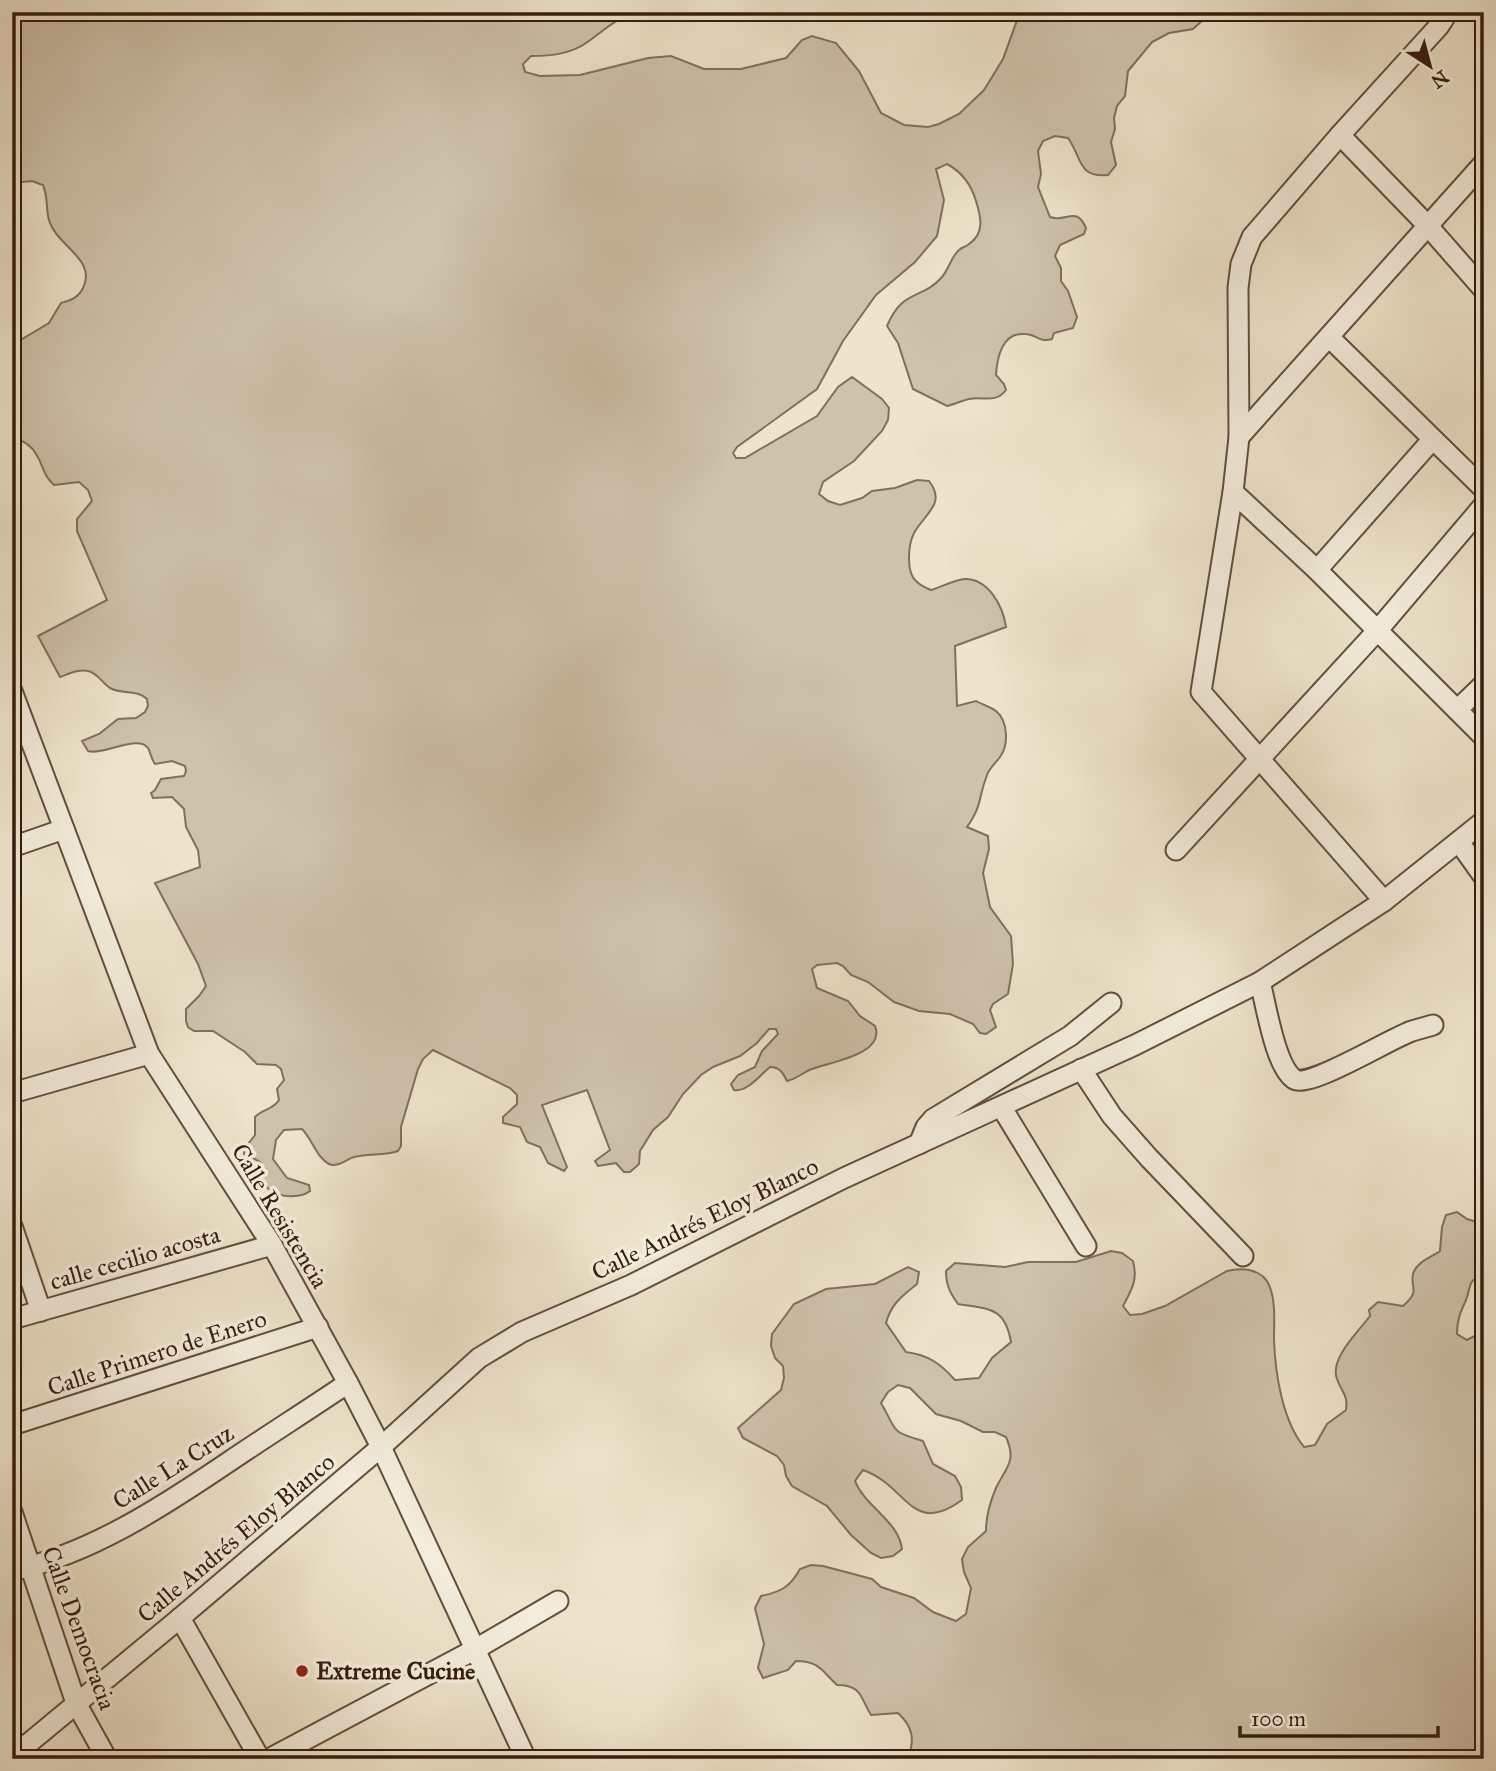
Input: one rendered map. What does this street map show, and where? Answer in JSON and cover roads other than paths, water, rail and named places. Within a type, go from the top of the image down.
[{"type":"street","points":[[1384,901],[1201,692],[1233,492],[1239,437],[1237,288],[1241,264],[1252,237],[1340,135],[1440,26],[1448,12]]},
{"type":"street","points":[[1340,135],[1428,226],[1484,290]]},
{"type":"street","points":[[1239,437],[1484,163]]},
{"type":"street","points":[[1329,337],[1484,489]]},
{"type":"street","points":[[1317,570],[1432,440]]},
{"type":"street","points":[[1233,492],[1317,570],[1484,737]]},
{"type":"street","points":[[1176,850],[1377,631],[1484,506]]},
{"type":"street","points":[[1457,710],[1484,684]]},
{"type":"street","name":"Calle Resistencia","points":[[12,691],[149,1054],[272,1245],[348,1383],[381,1447],[526,1759]]},
{"type":"street","name":"Calle Andrés Eloy Blanco","points":[[12,1757],[381,1447],[479,1358],[522,1332],[631,1285],[844,1178],[1002,1108],[1261,982],[1384,901],[1484,821]]},
{"type":"street","points":[[12,847],[64,829]]},
{"type":"street","points":[[1459,842],[1484,877]]},
{"type":"street","points":[[1261,982],[1282,1064],[1294,1079],[1303,1081],[1321,1076],[1411,1031],[1433,1026]]},
{"type":"street","points":[[919,1144],[926,1127],[933,1119],[1070,1036],[1111,1003]]},
{"type":"street","points":[[12,1093],[149,1054]]},
{"type":"street","points":[[1082,1069],[1112,1116],[1243,1256]]},
{"type":"street","points":[[1002,1108],[1086,1246]]},
{"type":"street","points":[[12,1226],[41,1311]]},
{"type":"street","name":"calle cecilio acosta","points":[[12,1319],[272,1245]]},
{"type":"street","name":"Calle Primero de Enero","points":[[12,1425],[318,1327]]},
{"type":"street","name":"Calle La Cruz","points":[[21,1569],[113,1534],[160,1508],[348,1383]]},
{"type":"street","name":"Calle Democracia","points":[[12,1512],[21,1569],[76,1703],[107,1759]]},
{"type":"street","points":[[269,1759],[474,1650],[558,1601]]},
{"type":"street","points":[[180,1618],[260,1759]]},
{"type":"place","name":"Extreme Cucine","points":[[302,1671]]}]
